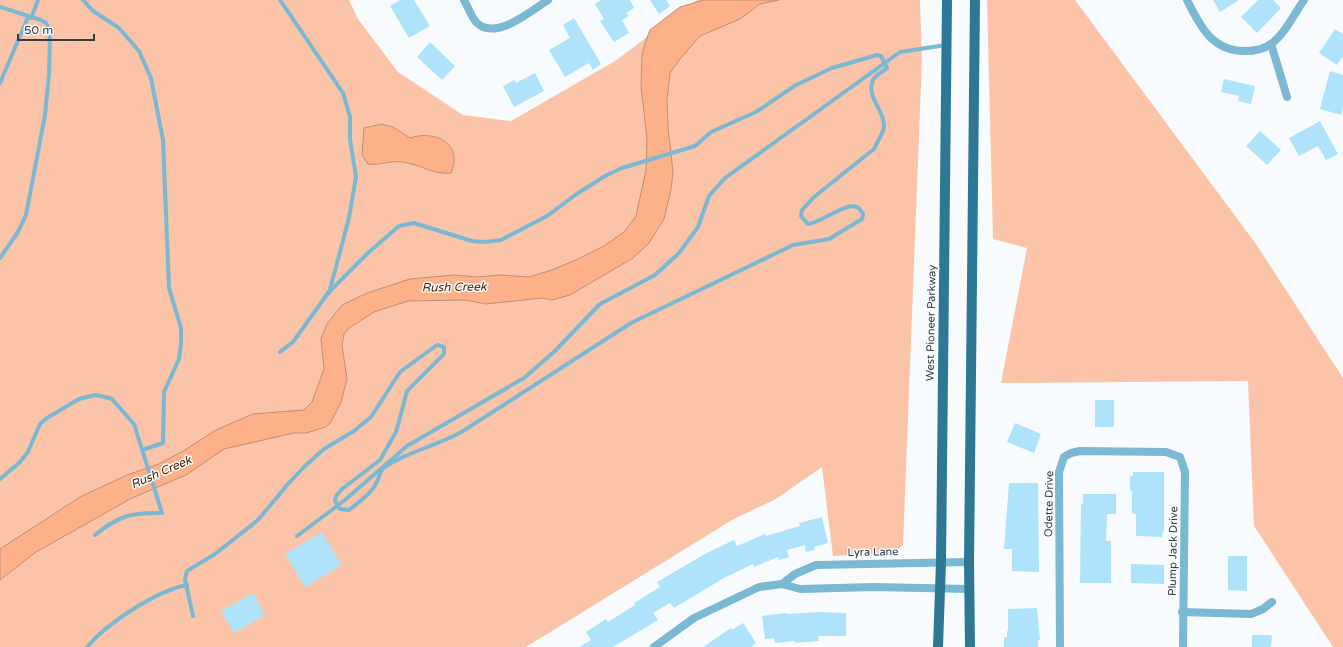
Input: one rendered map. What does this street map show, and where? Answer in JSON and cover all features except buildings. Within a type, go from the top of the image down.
[{"type":"main road","name":"West Pioneer Parkway","points":[[938,647],[941,562],[947,0]]},
{"type":"main road","points":[[970,647],[969,562],[975,0]]},
{"type":"street","points":[[464,0],[476,22],[484,28],[490,29],[502,28],[548,0]]},
{"type":"street","points":[[1187,0],[1199,22],[1212,40],[1220,46],[1241,51],[1254,51],[1271,44],[1278,37],[1304,0]]},
{"type":"street","points":[[1271,44],[1288,97]]},
{"type":"street","name":"Odette Drive","points":[[1060,647],[1059,472],[1064,457],[1071,453],[1080,451],[1166,452],[1180,457]]},
{"type":"street","name":"Plump Jack Drive","points":[[1180,457],[1185,472],[1182,612],[1183,647]]},
{"type":"street","name":"Lyra Lane","points":[[782,584],[795,574],[816,565],[969,562]]},
{"type":"street","name":"Lyra Lane","points":[[654,647],[694,618],[759,587],[782,584],[800,589],[874,587],[969,589]]},
{"type":"street","points":[[1182,612],[1251,614],[1263,609],[1272,602]]},
{"type":"lane","points":[[0,83],[38,0]]},
{"type":"lane","points":[[83,0],[93,11],[119,28],[139,51],[150,78],[163,140],[169,288],[181,328],[181,344],[179,359],[164,392],[163,443],[142,450]]},
{"type":"lane","points":[[280,0],[343,93],[350,117],[350,139],[356,176],[349,218],[328,293]]},
{"type":"lane","points":[[0,8],[46,23],[50,31],[49,74],[45,115],[26,215],[18,232],[0,258]]},
{"type":"lane","points":[[297,536],[337,506],[406,446],[524,378],[555,351],[600,304],[655,275],[680,253],[698,227],[709,196],[725,178],[900,52],[947,45]]},
{"type":"lane","points":[[193,616],[186,578],[187,571],[216,554],[258,520],[305,466],[324,449],[354,431],[371,417],[400,372],[437,345],[442,345],[444,354],[407,392],[396,432],[387,450],[380,460],[371,468],[339,492],[336,501],[337,506],[343,510],[349,510],[372,491],[385,468],[412,454],[448,440],[631,323],[793,245],[829,240],[862,218],[863,214],[859,208],[851,206],[838,211],[815,224],[808,224],[802,216],[802,210],[814,197],[874,149],[884,128],[883,116],[873,98],[871,85],[873,78],[887,68],[885,63],[881,56],[877,55],[832,68],[796,85],[756,112],[736,122],[720,127],[692,147],[605,176],[578,193],[547,216],[501,240],[485,242],[472,241],[414,223],[399,226],[369,252],[328,293],[293,342],[280,352]]},
{"type":"lane","points":[[0,479],[19,463],[28,452],[40,424],[47,418],[79,399],[95,395],[112,399],[126,413],[134,424],[162,513],[131,514],[112,521],[95,535]]},
{"type":"lane","points":[[87,647],[100,632],[138,605],[174,587],[187,585]]},
{"type":"shaded area","points":[[0,0],[349,0],[358,19],[398,72],[463,115],[511,121],[615,61],[697,0],[920,0],[922,59],[903,545],[894,553],[833,556],[822,467],[776,499],[732,520],[526,647],[0,647]]},
{"type":"shaded area","points":[[987,0],[1075,0],[1256,244],[1343,378],[1343,647],[1333,647],[1254,526],[1248,381],[1001,383],[1027,248],[993,239]]},
{"type":"water","name":"Rush Creek","points":[[704,0],[779,0],[760,4],[740,19],[700,36],[670,73],[667,100],[668,128],[673,171],[671,190],[664,219],[649,243],[633,258],[570,295],[552,300],[542,298],[486,304],[465,300],[408,301],[374,312],[349,328],[344,334],[342,345],[347,379],[341,402],[331,422],[326,427],[306,433],[294,433],[224,449],[186,475],[132,498],[36,552],[0,580],[0,549],[80,497],[127,475],[159,464],[185,450],[214,431],[253,414],[304,410],[312,402],[324,369],[321,339],[327,324],[342,305],[367,293],[410,279],[454,275],[477,277],[500,275],[529,277],[552,270],[578,259],[604,246],[624,232],[636,216],[646,170],[647,140],[641,86],[642,55],[645,43],[650,30],[680,7]]},
{"type":"water","points":[[381,124],[393,127],[410,138],[429,136],[438,138],[445,142],[451,147],[454,154],[454,163],[451,173],[432,171],[402,162],[368,164],[362,155],[364,128]]}]
